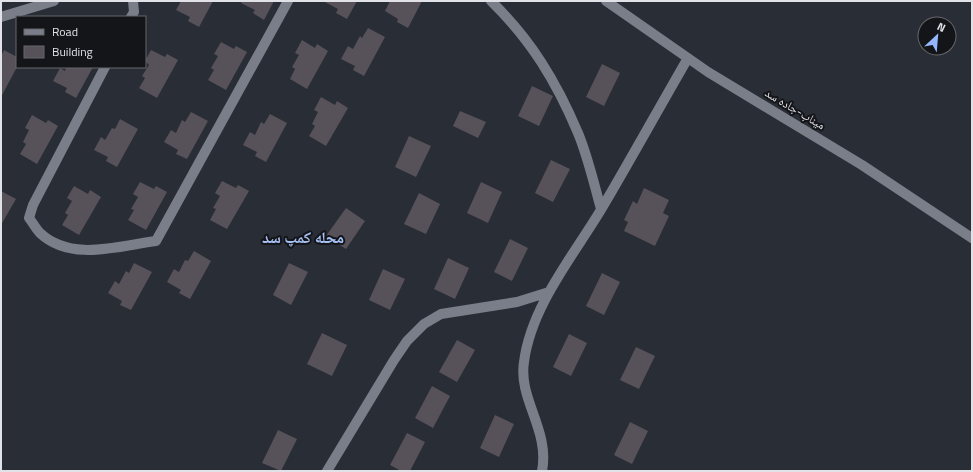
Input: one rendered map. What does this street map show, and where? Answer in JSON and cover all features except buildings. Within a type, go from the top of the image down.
[{"type":"street","points":[[1,17],[54,1]]},
{"type":"street","points":[[132,16],[134,12],[133,1]]},
{"type":"street","points":[[104,68],[33,205],[29,218],[40,233],[61,247],[80,251],[156,241],[288,1]]},
{"type":"street","points":[[491,1],[513,23],[544,65],[578,133],[601,209]]},
{"type":"street","name":"میناب-جاده سد","points":[[606,1],[708,72],[862,165],[972,238]]},
{"type":"street","points":[[542,471],[542,445],[539,427],[523,379],[524,362],[531,333],[550,292],[601,209],[688,58]]},
{"type":"street","points":[[327,471],[394,360],[407,341],[424,324],[441,314],[517,302],[550,292]]},
{"type":"district","name":"محله کمپ سد","points":[[303,237]]}]
